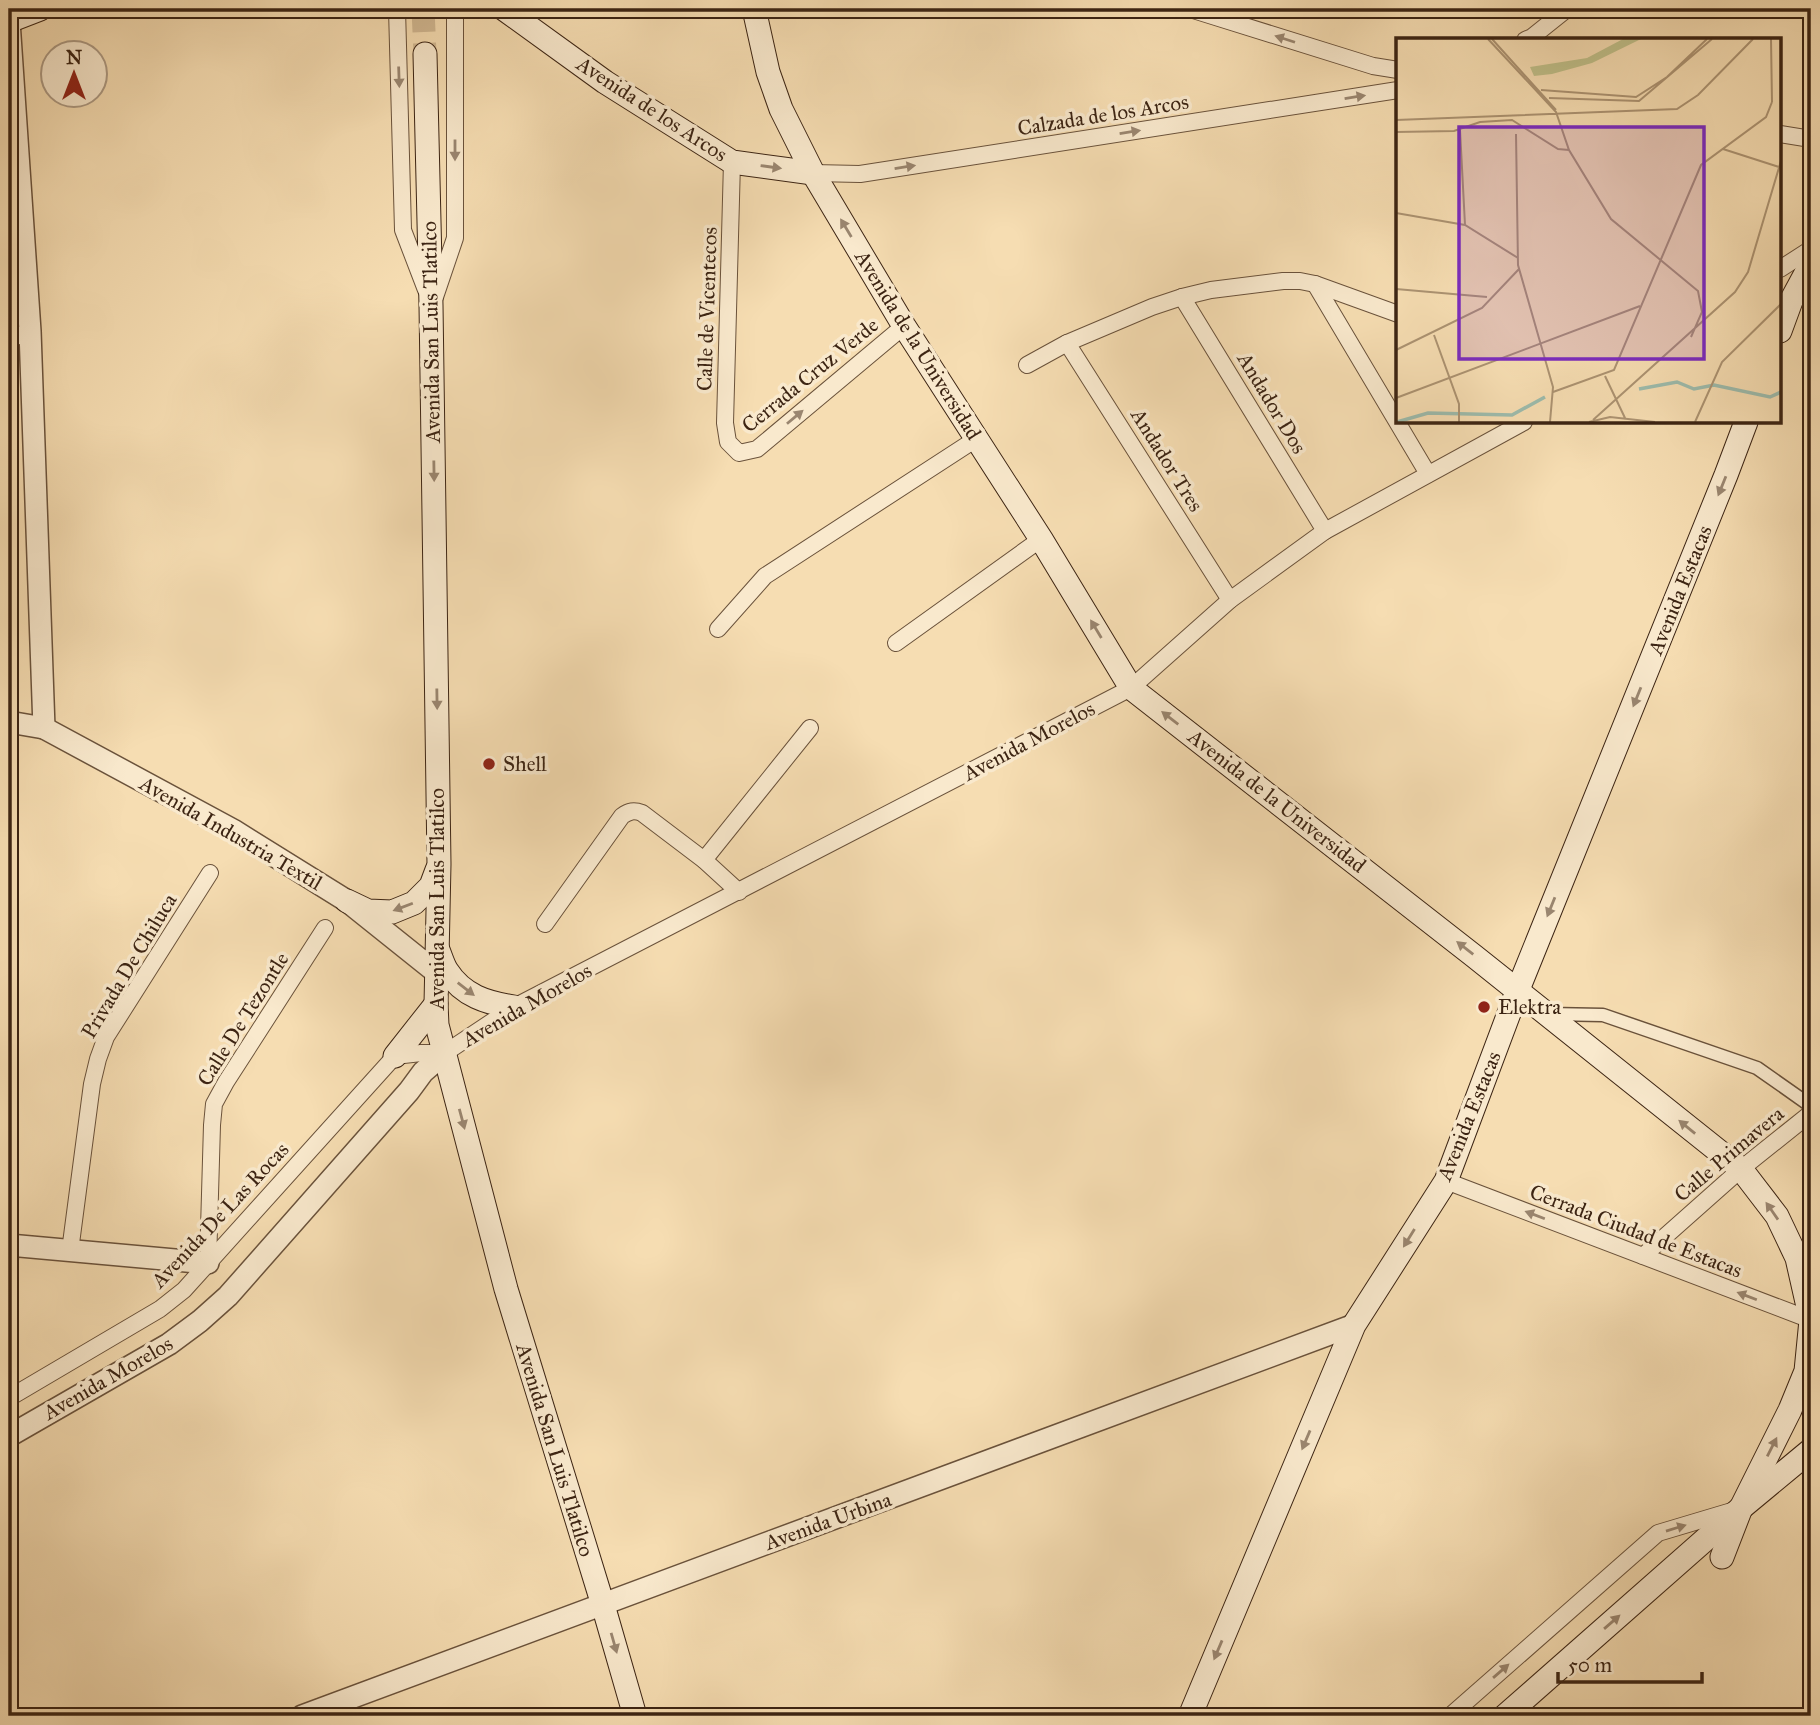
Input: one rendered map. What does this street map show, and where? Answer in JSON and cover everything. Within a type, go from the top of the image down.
[{"type":"main road","points":[[9,21],[40,9]]},
{"type":"main road","name":"Avenida de los Arcos","points":[[505,9],[606,82],[732,162],[813,173]]},
{"type":"main road","name":"Avenida de la Universidad","points":[[754,9],[768,72],[781,108],[813,173],[904,326],[1041,539],[1131,688],[1741,1169],[1777,1216],[1797,1258],[1811,1320],[1806,1371],[1790,1410],[1741,1508],[1722,1558]]},
{"type":"main road","name":"Avenida San Luis Tlatilco","points":[[425,54],[432,305],[439,864],[437,1025],[506,1289],[635,1716]]},
{"type":"main road","points":[[1782,325],[1791,300],[1811,264]]},
{"type":"main road","name":"Avenida Estacas","points":[[1190,1716],[1354,1325],[1446,1181],[1517,992],[1745,424]]},
{"type":"main road","points":[[347,901],[368,911],[392,912],[403,908],[414,903],[430,886],[439,864]]},
{"type":"main road","points":[[437,947],[447,971],[465,991],[488,1003],[514,1007]]},
{"type":"main road","points":[[395,1056],[436,1004]]},
{"type":"main road","points":[[1505,1716],[1741,1508],[1811,1450]]},
{"type":"street","points":[[397,9],[403,230],[432,305]]},
{"type":"street","points":[[432,305],[456,238],[455,9]]},
{"type":"street","points":[[1190,9],[1373,66],[1396,69]]},
{"type":"street","points":[[1530,38],[1567,9]]},
{"type":"street","points":[[9,21],[30,331],[44,729]]},
{"type":"street","name":"Calzada de los Arcos","points":[[813,173],[860,174],[1396,90]]},
{"type":"street","points":[[1782,134],[1811,139]]},
{"type":"street","name":"Calle de Vicentecos","points":[[732,162],[724,423],[728,442],[739,453]]},
{"type":"street","points":[[1782,268],[1811,250]]},
{"type":"street","points":[[1027,365],[1068,343],[1152,307],[1211,290],[1300,281],[1396,313]]},
{"type":"street","points":[[1315,284],[1396,420]]},
{"type":"street","name":"Andador Dos","points":[[1182,297],[1325,531]]},
{"type":"street","name":"Cerrada Cruz Verde","points":[[739,453],[757,450],[904,326]]},
{"type":"street","points":[[9,340],[30,331]]},
{"type":"street","name":"Andador Tres","points":[[1068,343],[1230,600]]},
{"type":"street","points":[[1398,424],[1428,474]]},
{"type":"street","name":"Avenida Morelos","points":[[9,1436],[169,1344],[201,1321],[228,1296],[423,1072],[445,1053],[514,1007],[1131,688],[1230,600],[1325,531],[1520,424]]},
{"type":"street","points":[[718,629],[765,576],[976,439]]},
{"type":"street","points":[[896,643],[1041,539]]},
{"type":"street","name":"Avenida Industria Textil","points":[[9,722],[44,729],[233,830],[347,901],[437,973]]},
{"type":"street","points":[[704,860],[810,729]]},
{"type":"street","points":[[545,924],[622,816],[635,810],[704,860],[739,892]]},
{"type":"street","name":"Privada De Chiluca","points":[[70,1251],[92,1084],[106,1037],[210,873]]},
{"type":"street","name":"Calle De Tezontle","points":[[208,1263],[214,1104],[325,928]]},
{"type":"street","points":[[1545,1014],[1603,1015],[1757,1068],[1811,1106]]},
{"type":"street","points":[[395,1056],[445,1053]]},
{"type":"street","name":"Avenida De Las Rocas","points":[[9,1398],[160,1309],[184,1290],[395,1056]]},
{"type":"street","name":"Calle Primavera","points":[[1643,1256],[1741,1169],[1811,1113]]},
{"type":"street","name":"Cerrada Ciudad de Estacas","points":[[1446,1181],[1811,1320]]},
{"type":"street","points":[[9,1275],[10,1246],[208,1263]]},
{"type":"street","name":"Avenida Urbina","points":[[302,1716],[1354,1325]]},
{"type":"street","points":[[1450,1716],[1658,1533],[1741,1508]]},
{"type":"tunnel","points":[[423,9],[425,54]]},
{"type":"place","name":"Shell","points":[[489,764]]},
{"type":"place","name":"Elektra","points":[[1484,1007]]}]
